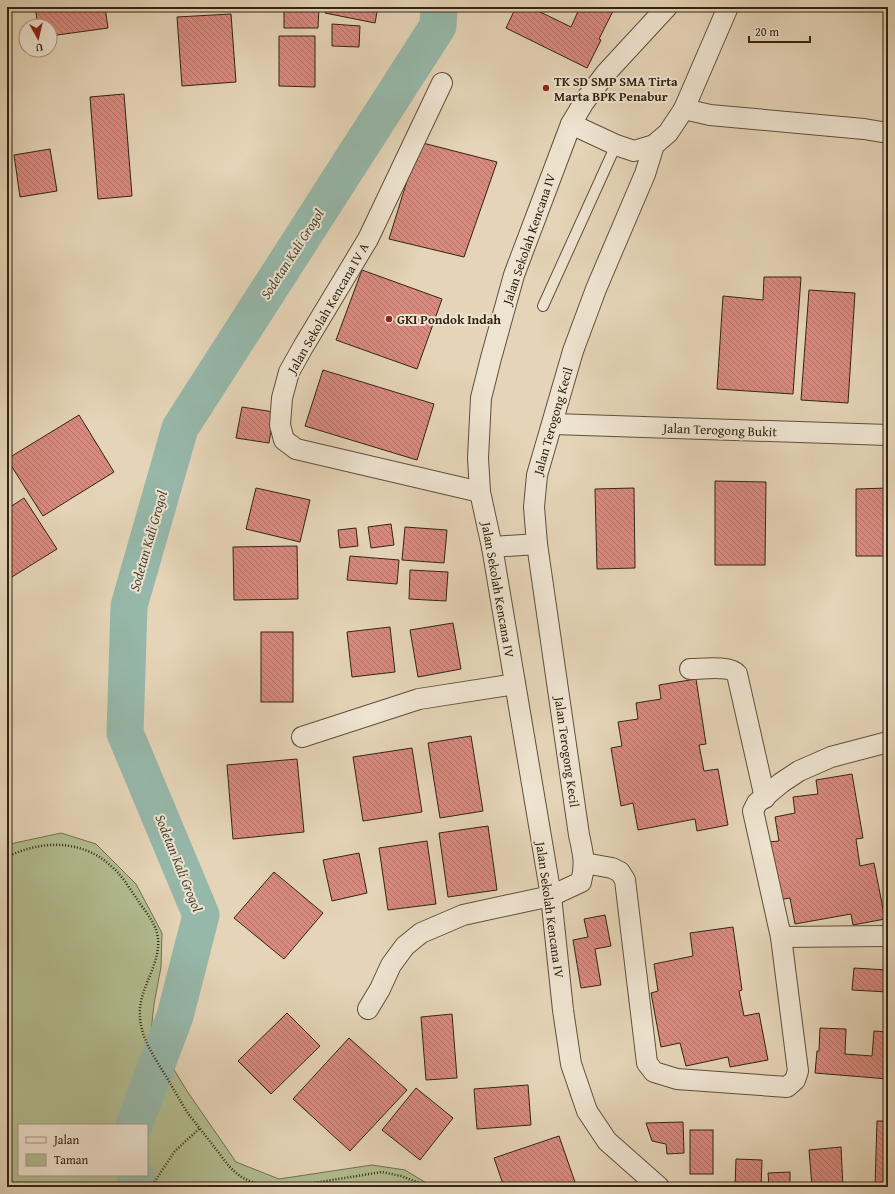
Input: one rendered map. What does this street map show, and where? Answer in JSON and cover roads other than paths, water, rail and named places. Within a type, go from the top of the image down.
[{"type":"street","name":"Jalan Sekolah Kencana IV","points":[[659,1187],[607,1141],[587,1111],[572,1064],[563,1010],[550,896],[492,547],[480,492],[478,458],[481,405],[491,358],[514,275],[571,124],[584,102],[606,73],[667,7]]},
{"type":"street","points":[[571,124],[616,146],[634,151],[654,145],[668,133],[684,109],[728,7]]},
{"type":"street","name":"Jalan Sekolah Kencana IV A","points":[[442,84],[368,239],[302,347],[289,372],[282,398],[280,425],[284,440],[296,449],[480,492]]},
{"type":"street","points":[[684,109],[710,115],[864,129],[888,133]]},
{"type":"street","name":"Jalan Terogong Kecil","points":[[550,896],[581,882],[584,863],[537,544],[534,507],[537,475],[573,351],[593,296],[645,174],[654,145]]},
{"type":"street","name":"Jalan Terogong Bukit","points":[[553,424],[888,435]]},
{"type":"street","points":[[492,547],[537,544]]},
{"type":"street","points":[[690,669],[728,668],[735,670],[765,798]]},
{"type":"street","points":[[302,738],[419,699],[515,684]]},
{"type":"street","points":[[584,863],[612,868],[620,872],[625,880],[647,1063],[654,1072],[677,1078],[787,1086],[792,1084],[798,1071],[781,937],[753,812],[757,803],[765,798],[781,783],[799,771],[831,757],[888,742]]},
{"type":"street","points":[[368,1009],[380,989],[391,965],[405,946],[421,933],[463,914],[550,896]]},
{"type":"street","points":[[781,937],[888,936]]},
{"type":"lane","points":[[542,306],[616,146]]},
{"type":"waterway","name":"Sodetan Kali Grogol","points":[[134,1124],[175,1016],[201,915],[125,733],[129,606],[180,428],[438,26],[439,7]]},
{"type":"waterway","name":"Sodetan Kali Grogol","points":[[135,1176],[139,1187]]},
{"type":"place","name":"TK SD SMP SMA Tirta Marta BPK Penabur","points":[[546,88]]},
{"type":"place","name":"GKI Pondok Indah","points":[[389,319]]}]
